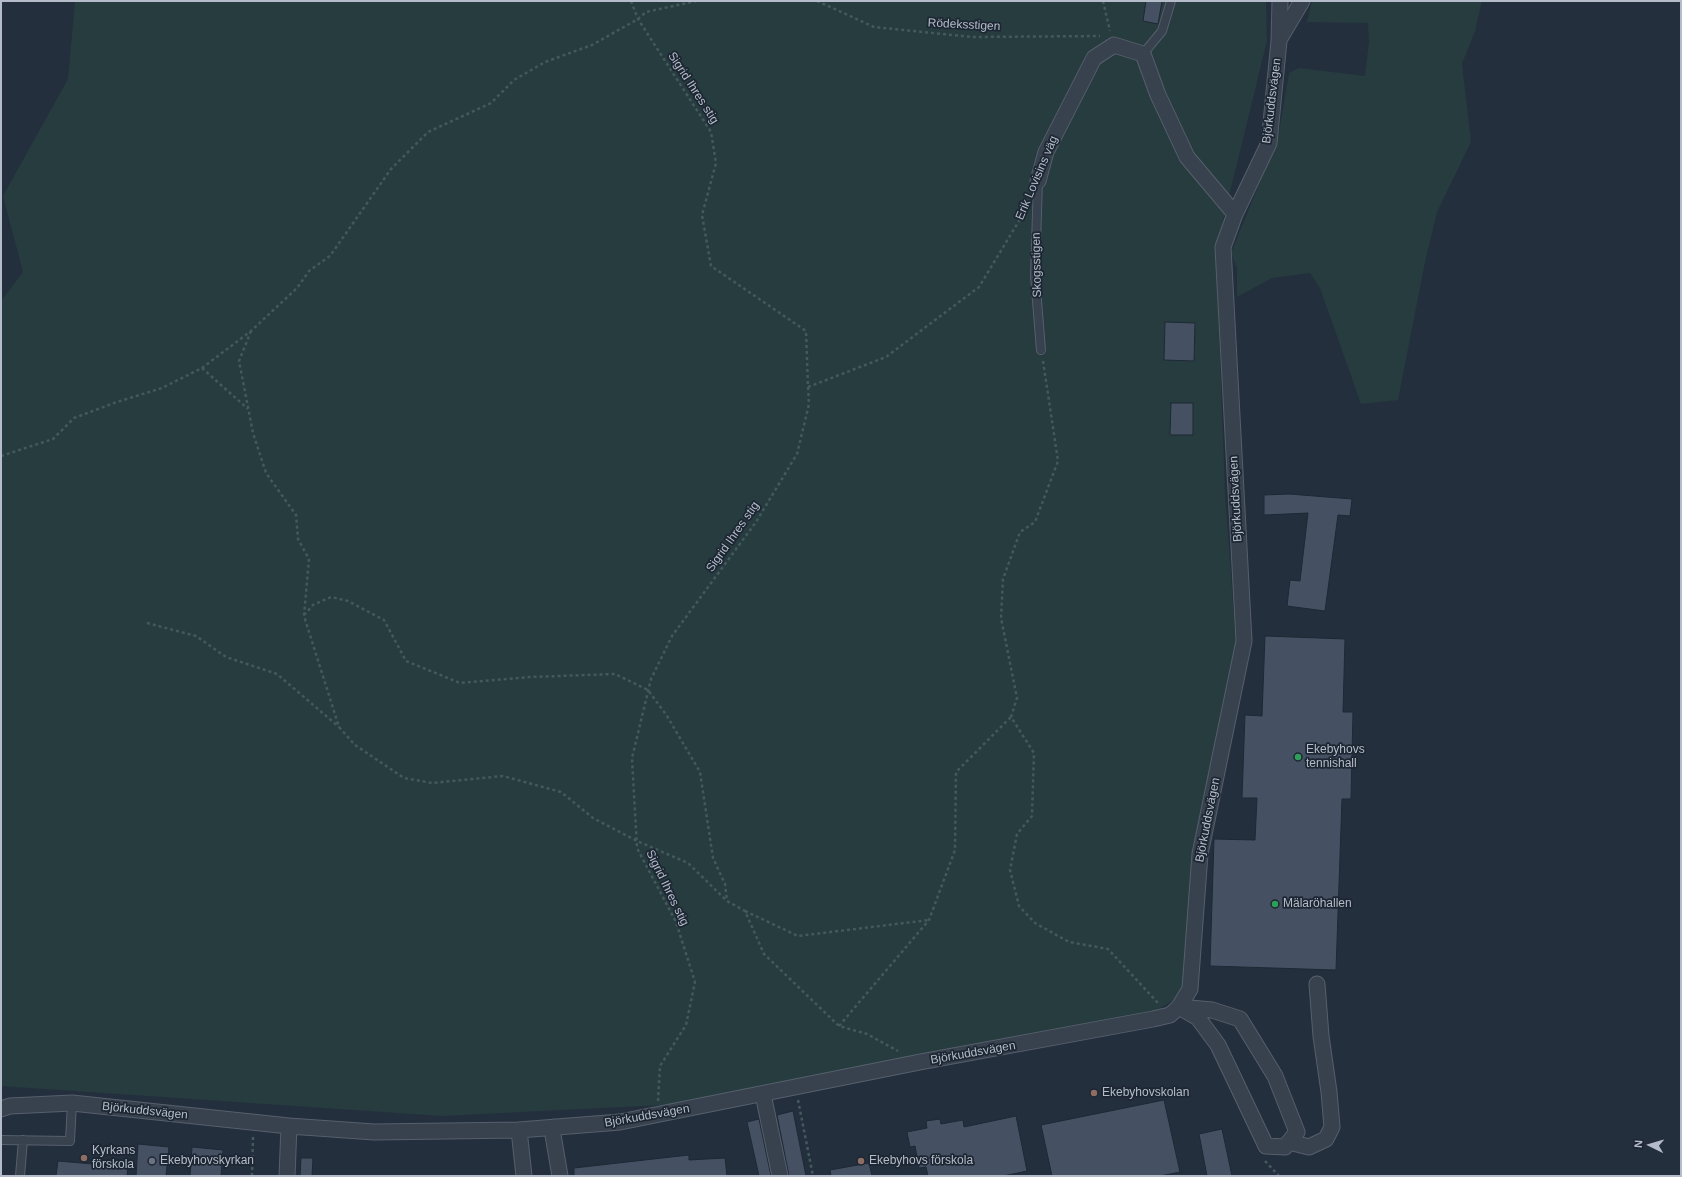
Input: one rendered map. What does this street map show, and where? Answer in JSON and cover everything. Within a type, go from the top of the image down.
[{"type":"street","points":[[1279,41],[1280,1]]},
{"type":"street","name":"Björkuddsvägen","points":[[1174,1011],[1190,989],[1200,854],[1244,641],[1223,269],[1223,246],[1235,214],[1269,143],[1279,41],[1302,1]]},
{"type":"street","points":[[1114,46],[1143,54],[1158,95],[1187,157],[1235,214]]},
{"type":"street","name":"Erik Lovisins väg","points":[[1038,181],[1046,152],[1094,58],[1114,46]]},
{"type":"street","points":[[1174,1011],[1198,1018],[1218,1045],[1266,1146],[1285,1147],[1289,1142],[1309,1147],[1326,1139],[1332,1127],[1329,1092],[1321,1036],[1317,984]]},
{"type":"street","name":"Björkuddsvägen","points":[[1,1109],[10,1106],[72,1103],[289,1126],[374,1132],[519,1130],[620,1122],[1174,1011],[1212,1010],[1240,1019],[1275,1076],[1297,1132],[1289,1142]]},
{"type":"street","points":[[763,1094],[780,1176]]},
{"type":"street","points":[[287,1176],[289,1126]]},
{"type":"street","points":[[554,1127],[553,1135],[560,1176]]},
{"type":"street","points":[[519,1130],[524,1176]]},
{"type":"lane","points":[[1143,54],[1162,31],[1171,1]]},
{"type":"lane","name":"Skogsstigen","points":[[1038,181],[1035,276],[1041,350]]},
{"type":"lane","points":[[1,1140],[70,1141],[72,1103]]},
{"type":"lane","points":[[20,1176],[23,1140]]},
{"type":"path","name":"Sigrid Ihres stig","points":[[631,1],[638,19],[711,132],[716,162],[702,215],[712,266],[806,331],[809,404],[796,454],[756,522],[672,636],[651,679],[632,758],[637,848],[676,922],[695,982],[686,1026],[660,1066],[657,1115]]},
{"type":"path","points":[[1,456],[53,439],[74,418],[116,402],[162,388],[202,368],[251,331],[297,288],[309,271],[330,256],[391,169],[428,132],[491,103],[514,80],[545,62],[592,45],[638,19],[646,12],[696,1]]},
{"type":"path","name":"Rödeksstigen","points":[[817,1],[874,27],[972,37],[1098,35],[1114,46]]},
{"type":"path","points":[[1103,1],[1114,46]]},
{"type":"path","name":"Erik Lovisins väg","points":[[808,386],[886,357],[979,287],[1025,210]]},
{"type":"path","points":[[251,331],[239,361],[253,433],[266,473],[296,515],[298,539],[309,559],[304,616],[323,681],[340,727]]},
{"type":"path","points":[[839,1026],[929,920],[955,850],[956,772],[1011,716],[1017,698],[1001,618],[1002,579],[1020,532],[1035,522],[1058,461],[1041,350]]},
{"type":"path","points":[[202,368],[248,410]]},
{"type":"path","points":[[304,616],[313,606],[330,597],[348,601],[384,620],[406,661],[460,683],[530,677],[615,674],[648,690],[667,716],[700,772],[713,858],[726,884],[727,901]]},
{"type":"path","points":[[147,623],[196,636],[226,657],[277,674],[340,727],[355,745],[404,778],[432,783],[502,776],[561,792],[593,818],[637,841],[688,863],[727,901],[745,912],[798,936],[929,920]]},
{"type":"path","points":[[1011,716],[1034,753],[1032,816],[1017,834],[1010,870],[1019,906],[1035,923],[1069,942],[1108,949],[1144,990],[1174,1011]]},
{"type":"path","points":[[745,912],[764,954],[839,1026],[867,1034],[920,1062]]},
{"type":"path","points":[[791,1101],[805,1098]]},
{"type":"path","points":[[798,1100],[813,1176]]},
{"type":"path","points":[[252,1176],[253,1136]]},
{"type":"path","points":[[1264,1159],[1268,1166],[1279,1176]]},
{"type":"green space","points":[[75,1],[1266,1],[1267,41],[1216,249],[1225,493],[1236,644],[1191,868],[1186,982],[1174,1000],[1153,1012],[682,1104],[442,1116],[1,1086],[1,301],[23,272],[3,196],[68,79]]},
{"type":"green space","points":[[1312,1],[1482,1],[1475,31],[1462,64],[1471,142],[1437,212],[1425,262],[1398,400],[1361,404],[1320,288],[1310,273],[1272,278],[1237,297],[1237,268],[1231,253],[1278,138],[1289,73],[1299,68],[1365,76],[1369,41],[1368,23],[1307,22]]},
{"type":"building","points":[[1146,1],[1162,1],[1158,24],[1143,21]]},
{"type":"building","points":[[1165,322],[1195,323],[1194,361],[1164,360]]},
{"type":"building","points":[[1171,403],[1193,403],[1193,435],[1170,435]]},
{"type":"building","points":[[1289,494],[1352,499],[1350,516],[1338,515],[1325,611],[1287,606],[1290,580],[1300,581],[1308,513],[1264,515],[1264,495]]},
{"type":"building","points":[[1265,636],[1345,639],[1343,712],[1353,712],[1351,799],[1342,799],[1336,970],[1210,966],[1214,839],[1255,840],[1257,798],[1242,798],[1245,715],[1262,716]]},
{"type":"building","points":[[1164,1100],[1180,1172],[1160,1176],[1052,1176],[1041,1125]]},
{"type":"building","points":[[793,1111],[806,1176],[789,1176],[777,1115]]},
{"type":"building","points":[[1016,1116],[1027,1171],[1003,1176],[928,1176],[926,1167],[919,1168],[915,1146],[910,1147],[907,1132],[927,1128],[926,1121],[940,1119],[941,1124],[963,1120],[964,1127]]},
{"type":"building","points":[[759,1119],[771,1176],[759,1176],[747,1122]]},
{"type":"building","points":[[1222,1129],[1232,1176],[1207,1176],[1199,1134]]},
{"type":"building","name":"Ekebyhovskyrkan","points":[[138,1144],[169,1147],[166,1176],[136,1176]]},
{"type":"building","name":"Ekebyhovskyrkan","points":[[192,1147],[223,1150],[221,1176],[190,1176]]},
{"type":"building","points":[[689,1155],[689,1160],[725,1158],[727,1176],[574,1176],[574,1168]]},
{"type":"building","points":[[301,1158],[313,1158],[312,1176],[300,1176]]},
{"type":"building","points":[[58,1161],[128,1167],[127,1176],[56,1176]]},
{"type":"building","points":[[869,1163],[872,1176],[831,1176],[830,1170]]},
{"type":"place","name":"Ekebyhovs tennishall","points":[[1298,757]]},
{"type":"place","name":"Mälaröhallen","points":[[1275,904]]},
{"type":"place","name":"Ekebyhovskolan","points":[[1094,1093]]},
{"type":"place","name":"Kyrkans förskola","points":[[84,1158]]},
{"type":"place","name":"Ekebyhovskyrkan","points":[[152,1161]]},
{"type":"place","name":"Ekebyhovs förskola","points":[[861,1161]]}]
